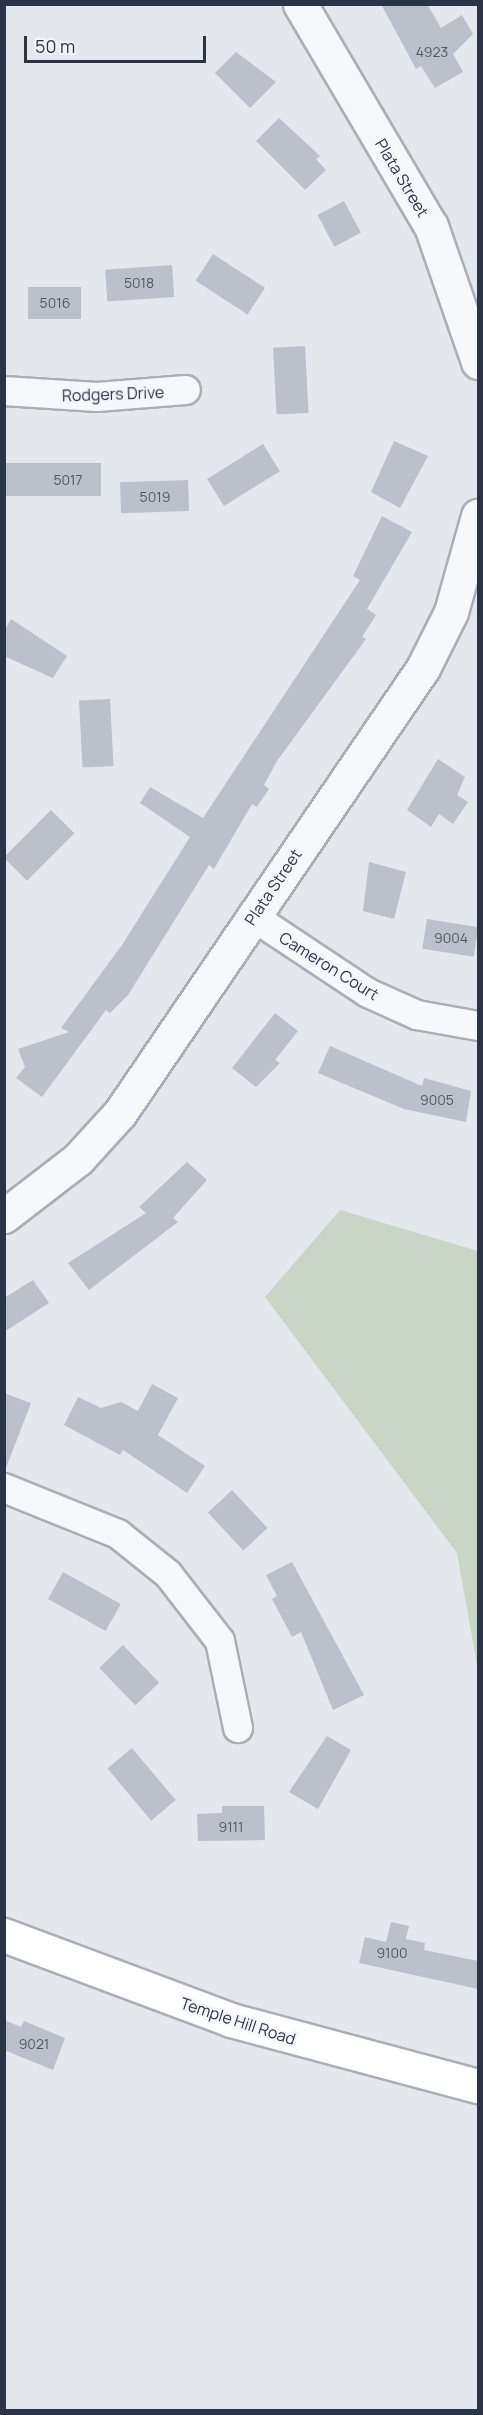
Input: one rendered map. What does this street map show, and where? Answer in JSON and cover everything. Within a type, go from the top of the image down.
[{"type":"main road","name":"Temple Hill Road","points":[[4,1935],[231,2020],[478,2086]]},
{"type":"street","name":"Plata Street","points":[[300,4],[432,226],[478,362]]},
{"type":"street","name":"Rodgers Drive","points":[[4,391],[97,397],[186,390]]},
{"type":"street","name":"Plata Street","points":[[4,1216],[78,1159],[120,1113],[423,668],[451,612],[478,516]]},
{"type":"street","name":"Cameron Court","points":[[252,916],[368,993],[417,1015],[478,1026]]},
{"type":"street","points":[[4,1488],[118,1534],[168,1574],[220,1641],[238,1728]]},
{"type":"green space","points":[[340,1210],[478,1251],[478,1670],[457,1553],[265,1297]]},
{"type":"building","points":[[381,4],[427,4],[441,28],[462,15],[473,34],[453,54],[463,72],[435,88],[421,66],[416,69]]},
{"type":"building","points":[[236,52],[276,82],[250,108],[215,73]]},
{"type":"building","points":[[279,118],[320,156],[316,159],[326,170],[305,190],[256,141]]},
{"type":"building","points":[[344,201],[361,233],[334,247],[318,215]]},
{"type":"building","points":[[213,254],[265,288],[248,315],[196,281]]},
{"type":"building","points":[[172,265],[174,297],[107,302],[105,270]]},
{"type":"building","points":[[28,287],[81,287],[81,319],[28,319]]},
{"type":"building","points":[[305,346],[309,413],[277,415],[273,348]]},
{"type":"building","points":[[394,441],[428,456],[400,508],[371,492]]},
{"type":"building","points":[[263,444],[280,471],[224,506],[207,479]]},
{"type":"building","points":[[4,463],[101,463],[101,496],[4,496]]},
{"type":"building","points":[[188,480],[189,511],[121,513],[120,482]]},
{"type":"building","points":[[382,516],[412,532],[367,609],[376,615],[362,637],[366,639],[277,761],[264,785],[269,789],[257,807],[252,804],[214,869],[209,865],[128,995],[110,1013],[106,1010],[42,1097],[16,1078],[25,1067],[18,1049],[69,1032],[61,1028],[122,945],[190,837],[140,803],[150,787],[203,818],[360,580],[353,576]]},
{"type":"building","points":[[11,619],[67,656],[53,678],[4,656],[4,631]]},
{"type":"building","points":[[110,699],[114,766],[83,768],[79,701]]},
{"type":"building","points":[[438,759],[465,777],[457,795],[468,802],[453,824],[439,814],[431,827],[407,810]]},
{"type":"building","points":[[51,810],[74,833],[27,881],[4,857]]},
{"type":"building","points":[[369,862],[406,872],[394,919],[363,911]]},
{"type":"building","points":[[427,919],[478,927],[474,957],[422,949]]},
{"type":"building","points":[[275,1013],[298,1031],[275,1060],[280,1063],[256,1087],[232,1068]]},
{"type":"building","points":[[330,1046],[422,1086],[424,1078],[471,1091],[466,1122],[404,1109],[318,1073]]},
{"type":"building","points":[[187,1162],[207,1180],[173,1218],[178,1222],[89,1290],[68,1263],[146,1213],[139,1207]]},
{"type":"building","points":[[33,1280],[49,1303],[4,1332],[4,1298]]},
{"type":"building","points":[[152,1384],[178,1398],[158,1435],[205,1466],[187,1493],[123,1450],[120,1455],[64,1425],[78,1397],[101,1408],[121,1402],[138,1411]]},
{"type":"building","points":[[4,1393],[31,1403],[6,1468],[4,1468]]},
{"type":"building","points":[[232,1490],[267,1528],[243,1551],[208,1513]]},
{"type":"building","points":[[292,1562],[364,1695],[333,1710],[301,1632],[292,1637],[272,1599],[277,1596],[266,1575]]},
{"type":"building","points":[[63,1572],[121,1604],[106,1631],[48,1599]]},
{"type":"building","points":[[123,1645],[159,1682],[135,1705],[99,1668]]},
{"type":"building","points":[[327,1736],[351,1750],[318,1809],[289,1792]]},
{"type":"building","points":[[132,1748],[176,1800],[151,1821],[107,1769]]},
{"type":"building","points":[[222,1806],[264,1806],[265,1840],[198,1841],[197,1814],[222,1813]]},
{"type":"building","points":[[391,1922],[409,1926],[406,1939],[425,1943],[424,1950],[478,1961],[478,1989],[359,1963],[365,1937],[386,1942]]},
{"type":"building","points":[[4,2020],[21,2027],[24,2021],[65,2038],[53,2070],[4,2050]]}]
